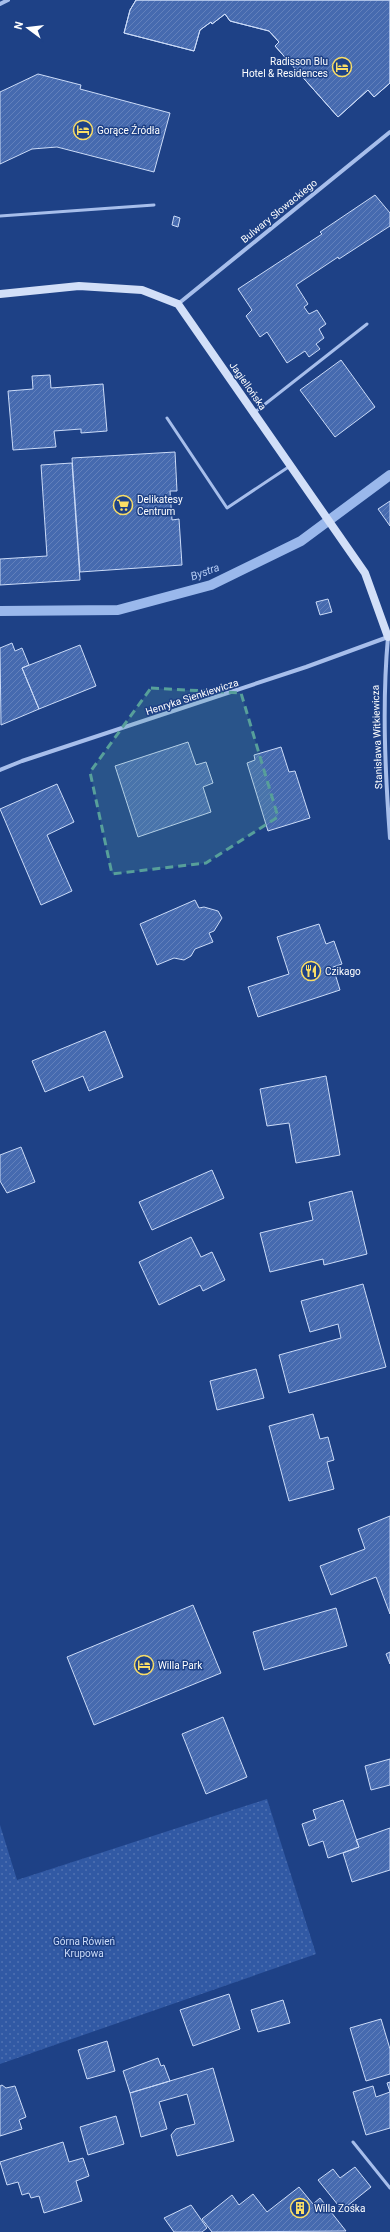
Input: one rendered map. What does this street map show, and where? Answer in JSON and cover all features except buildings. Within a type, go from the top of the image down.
[{"type":"street","points":[[0,4],[8,0]]},
{"type":"street","name":"Bulwary Słowackiego","points":[[178,304],[390,132]]},
{"type":"street","points":[[0,294],[79,286],[142,290],[178,304]]},
{"type":"street","name":"Jagiellońska","points":[[178,304],[255,412],[299,479],[366,573],[389,636]]},
{"type":"street","name":"Henryka Sienkiewicza","points":[[0,770],[22,761],[306,667],[389,636]]},
{"type":"street","name":"Stanisława Witkiewicza","points":[[389,636],[383,686],[390,838]]},
{"type":"lane","points":[[0,216],[154,205]]},
{"type":"lane","points":[[255,412],[367,324]]},
{"type":"lane","points":[[167,418],[227,508],[291,465]]},
{"type":"lane","points":[[352,2142],[390,2188]]},
{"type":"highlighted area","points":[[151,688],[241,693],[278,817],[206,863],[112,874],[90,772]]},
{"type":"green space","name":"Górna Rówień Krupowa","points":[[267,1799],[316,1954],[0,2064],[0,1825],[17,1880]]},
{"type":"waterway","name":"Bystra","points":[[0,611],[118,610],[211,585],[301,541],[390,475]]},
{"type":"place","name":"Radisson Blu Hotel & Residences","points":[[342,67]]},
{"type":"place","name":"Gorące Źródła","points":[[83,130]]},
{"type":"place","name":"Delikatesy Centrum","points":[[123,505]]},
{"type":"place","name":"Czikago","points":[[311,971]]},
{"type":"place","name":"Willa Park","points":[[144,1665]]},
{"type":"place","name":"Willa Zośka","points":[[300,2208]]}]
